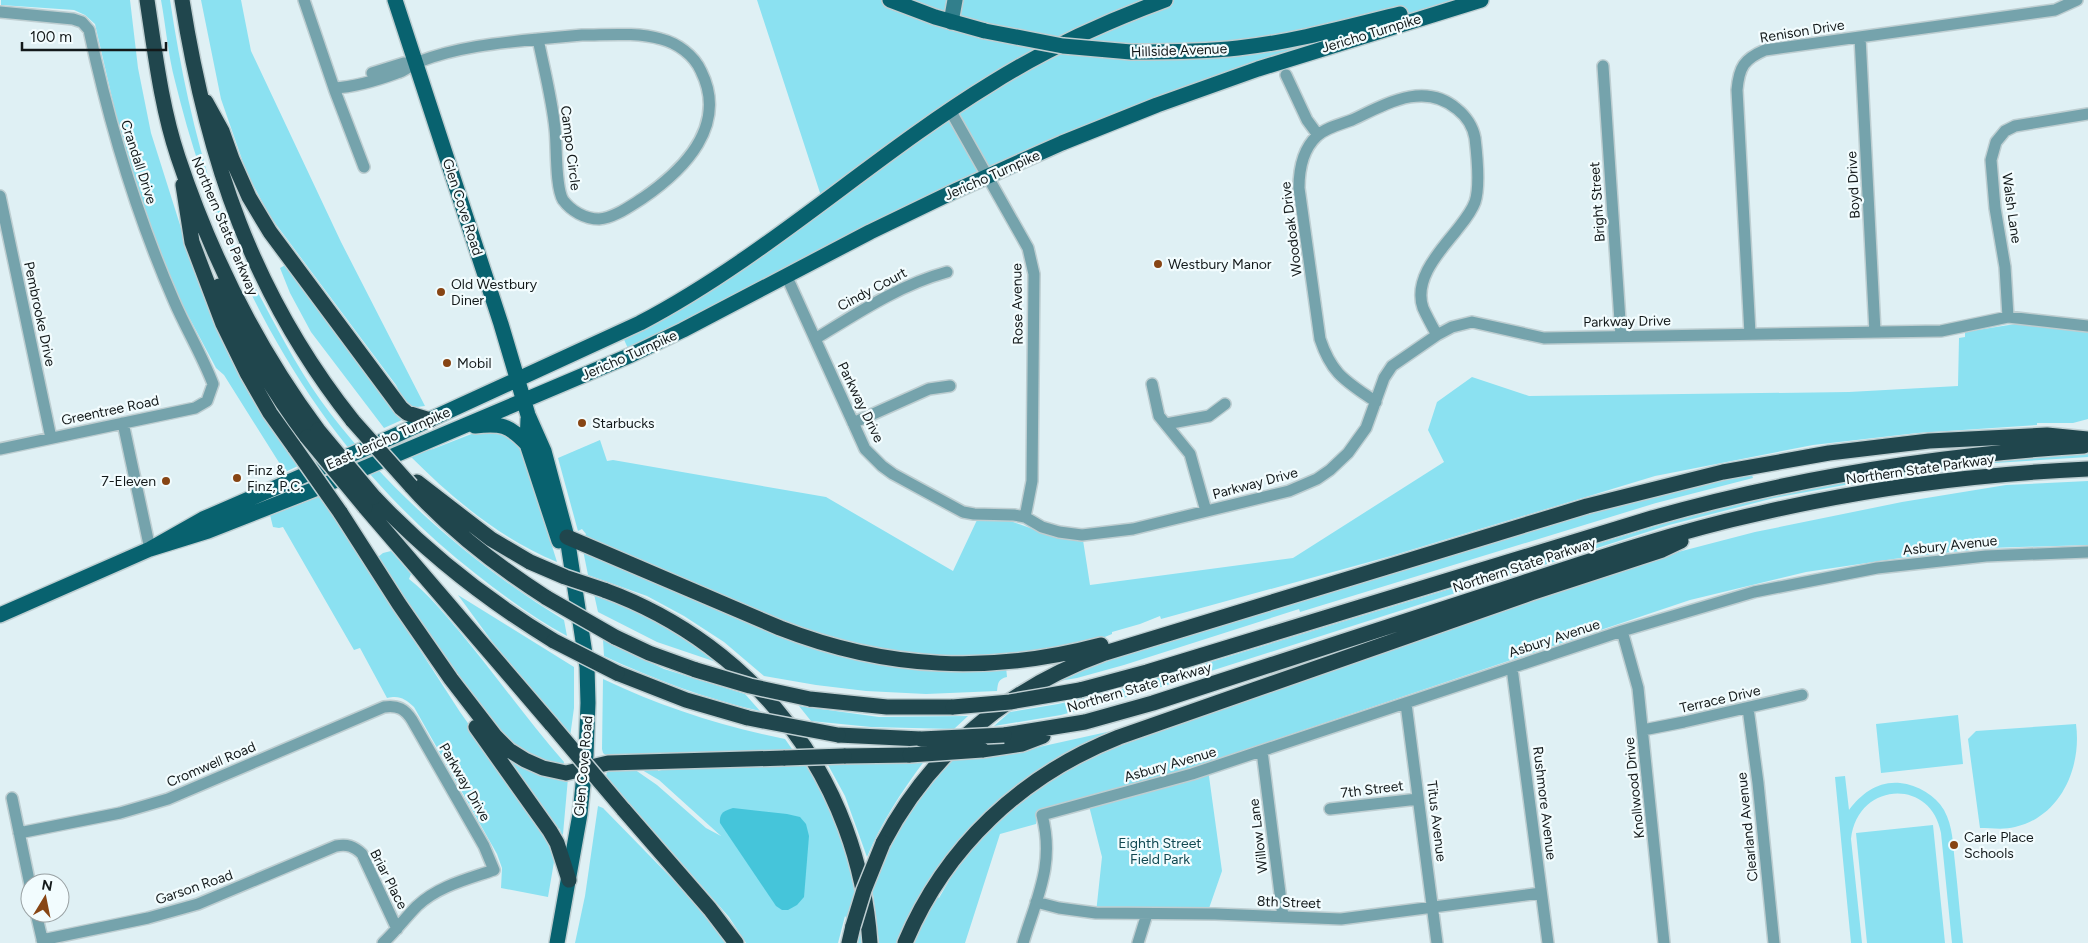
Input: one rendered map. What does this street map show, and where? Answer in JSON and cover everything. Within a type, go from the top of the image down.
[{"type":"highway","name":"Northern State Parkway","points":[[147,0],[162,89],[178,156]]},
{"type":"highway","name":"Northern State Parkway","points":[[182,0],[197,85],[220,170],[251,252],[282,315],[300,345],[353,421],[384,457],[414,484],[431,508],[471,544],[513,576],[547,598],[650,653],[696,670],[750,686],[810,698],[887,707],[953,707],[1010,702],[1080,690],[1156,669],[1652,518],[1719,500],[1804,481],[1889,466],[1993,452],[2088,445]]},
{"type":"highway","points":[[197,85],[222,131],[249,197],[278,244],[401,408],[407,413],[430,420]]},
{"type":"highway","points":[[178,156],[201,241],[227,305],[278,396],[313,433],[552,725],[623,810],[710,909],[736,943]]},
{"type":"highway","points":[[178,156],[192,242],[214,300],[247,373],[270,413],[340,512],[399,604],[451,679],[495,736],[516,755],[534,764],[559,772],[570,772],[608,763],[982,750],[1022,744],[1085,722]]},
{"type":"highway","points":[[849,943],[864,890],[883,843],[905,804],[939,760],[990,715],[1054,674],[1105,653],[1587,506],[1723,472],[1829,453],[1929,441],[2047,435],[2088,439]]},
{"type":"highway","name":"Northern State Parkway","points":[[369,502],[464,579],[514,615],[554,641],[617,673],[686,700],[748,718],[788,727],[838,735],[921,740],[1004,736],[1085,722],[1153,703],[1622,550],[1725,521],[1803,504],[1898,487],[1988,476],[2088,469]]},
{"type":"highway","points":[[414,484],[490,540],[530,562],[565,577],[604,590],[663,616],[708,645],[760,691],[794,731],[827,786],[849,836],[862,885],[870,943]]},
{"type":"highway","points":[[905,943],[929,895],[949,864],[974,835],[998,810],[1030,784],[1081,754],[1150,726],[1530,593],[1662,550],[1725,521]]},
{"type":"highway","points":[[568,537],[765,622],[810,639],[859,653],[924,663],[991,664],[1037,659],[1105,644],[1209,612],[1269,603]]},
{"type":"highway","points":[[451,679],[472,721],[554,838],[569,880]]},
{"type":"main road","name":"Glen Cove Road","points":[[395,0],[526,408],[544,451],[568,537],[584,645],[588,690],[585,769],[569,880],[557,943]]},
{"type":"main road","name":"Hillside Avenue","points":[[890,0],[951,22],[985,31],[1064,46],[1131,52],[1204,51],[1240,48],[1317,34],[1470,0]]},
{"type":"main road","name":"Jericho Turnpike","points":[[517,380],[621,333],[709,285],[950,110],[992,82],[1109,22],[1165,0]]},
{"type":"main road","name":"Jericho Turnpike","points":[[526,408],[676,334],[786,275],[925,205],[1062,143],[1201,89],[1324,47],[1481,0]]},
{"type":"main road","name":"East Jericho Turnpike","points":[[0,615],[150,549],[203,519],[517,380]]},
{"type":"main road","name":"Glen Cove Road","points":[[526,408],[527,444],[574,587]]},
{"type":"main road","name":"East Jericho Turnpike","points":[[150,549],[208,532],[456,429],[526,408]]},
{"type":"main road","points":[[456,429],[490,424],[502,425],[513,430],[527,444]]},
{"type":"street","points":[[304,0],[364,168]]},
{"type":"street","points":[[951,22],[954,0]]},
{"type":"street","name":"Renison Drive","points":[[1750,334],[1737,90],[1740,70],[1752,56],[1765,50],[2055,10],[2077,0]]},
{"type":"street","name":"Crandall Drive","points":[[0,12],[73,19],[82,22],[89,30],[110,121],[143,224],[174,301],[213,384]]},
{"type":"street","name":"Campo Circle","points":[[334,88],[346,81],[404,63],[416,63],[469,48],[495,43],[582,35],[640,36],[661,39],[679,47],[699,66],[707,81],[710,96],[708,121],[693,152],[664,183],[619,212],[600,219],[588,218],[575,212],[562,199],[555,127],[538,40]]},
{"type":"street","name":"Boyd Drive","points":[[1860,37],[1875,332]]},
{"type":"street","name":"Bright Street","points":[[1603,66],[1621,336]]},
{"type":"street","points":[[1286,76],[1307,120],[1318,135],[1385,104],[1418,95],[1438,98],[1450,103],[1462,113],[1470,124],[1475,137],[1478,189],[1475,202],[1469,215],[1435,256],[1428,268],[1422,286],[1423,307],[1437,335]]},
{"type":"street","name":"Rose Avenue","points":[[950,110],[1028,248],[1034,274],[1032,481],[1025,517]]},
{"type":"street","name":"Walsh Lane","points":[[2008,317],[2006,267],[1995,208],[1992,179],[1991,160],[1996,142],[2005,132],[2016,126],[2088,114]]},
{"type":"street","name":"Woodoak Drive","points":[[1318,135],[1307,150],[1302,162],[1299,188],[1320,338],[1327,359],[1333,369],[1343,379],[1376,402]]},
{"type":"street","name":"Pembrooke Drive","points":[[0,196],[51,438]]},
{"type":"street","name":"Cindy Court","points":[[815,339],[867,308],[925,278],[947,272]]},
{"type":"street","name":"Parkway Drive","points":[[786,275],[865,449],[882,466],[955,508],[974,514],[1025,517],[1042,527],[1059,532],[1082,535],[1133,529],[1206,512],[1289,491],[1317,479],[1348,453],[1366,428],[1384,378],[1392,366],[1437,335],[1452,327],[1472,322],[1544,338],[1941,331],[2008,317],[2088,326]]},
{"type":"street","name":"Greentree Road","points":[[0,449],[194,408],[206,400],[213,384]]},
{"type":"street","points":[[1152,384],[1160,416],[1190,454],[1206,512]]},
{"type":"street","points":[[853,423],[929,389],[950,386]]},
{"type":"street","points":[[1166,424],[1209,416],[1224,404]]},
{"type":"street","points":[[123,423],[150,549]]},
{"type":"street","name":"Asbury Avenue","points":[[1036,902],[1047,861],[1047,838],[1042,815],[1192,774],[1622,631],[1762,590],[1877,568],[1986,556],[2088,552]]},
{"type":"street","name":"Knollwood Drive","points":[[1622,631],[1636,679],[1643,730],[1664,943]]},
{"type":"street","name":"Rushmore Avenue","points":[[1512,668],[1548,943]]},
{"type":"street","name":"Terrace Drive","points":[[1643,730],[1802,695]]},
{"type":"street","name":"Titus Avenue","points":[[1406,704],[1437,943]]},
{"type":"street","name":"Cromwell Road","points":[[20,833],[120,813],[168,798],[384,707],[394,706],[406,711]]},
{"type":"street","name":"Clearland Avenue","points":[[1748,708],[1758,783],[1774,943]]},
{"type":"street","name":"Parkway Drive","points":[[397,929],[429,896],[446,887],[494,870],[484,846],[406,711]]},
{"type":"street","name":"Willow Lane","points":[[1262,751],[1283,917]]},
{"type":"street","points":[[12,798],[28,873]]},
{"type":"street","name":"7th Street","points":[[1330,810],[1418,799]]},
{"type":"street","name":"Garson Road","points":[[42,942],[148,918],[198,904],[336,846],[350,846]]},
{"type":"street","name":"Briar Place","points":[[350,846],[362,854],[369,865],[397,929]]},
{"type":"street","name":"8th Street","points":[[1036,902],[1081,912],[1341,919],[1541,893]]},
{"type":"street","points":[[1023,943],[1036,902]]},
{"type":"street","points":[[1138,943],[1147,914]]},
{"type":"street","points":[[38,923],[42,942]]},
{"type":"street","points":[[383,943],[397,929]]},
{"type":"green space","points":[[1,0],[130,0],[138,68],[151,133],[187,247],[270,424],[298,466],[285,472],[224,375],[216,368],[182,304],[128,167],[95,24],[85,15],[74,10],[1,5]]},
{"type":"green space","points":[[161,0],[170,0],[178,50],[194,124],[207,174],[220,211],[250,277],[311,387],[355,444],[409,501],[467,552],[498,576],[564,620],[567,636],[532,615],[498,591],[419,525],[368,472],[323,415],[284,354],[249,289],[220,222],[195,153],[173,71]]},
{"type":"green space","points":[[201,0],[241,0],[251,51],[341,242],[425,406],[415,409],[406,405],[396,385],[269,215],[246,171],[221,99]]},
{"type":"green space","points":[[757,0],[1470,0],[1299,37],[1300,55],[1062,143],[631,355],[621,333],[823,202]]},
{"type":"green space","points":[[289,263],[404,419],[384,428],[311,332],[290,293],[280,268]]},
{"type":"green space","points":[[2015,324],[2088,332],[2088,419],[2073,423],[2037,423],[2037,425],[1917,433],[1813,445],[1655,476],[1391,556],[1161,619],[1160,616],[1112,632],[1112,634],[1100,639],[1028,653],[971,656],[911,655],[840,641],[773,618],[585,536],[586,534],[582,529],[578,531],[558,458],[600,440],[607,461],[613,460],[826,497],[953,571],[977,520],[1002,518],[1050,535],[1083,540],[1090,585],[1293,558],[1444,462],[1428,430],[1437,402],[1472,377],[1529,396],[1849,392],[1958,386],[1959,338],[1965,337],[1965,332]]},
{"type":"green space","points":[[492,426],[506,433],[521,447],[557,562],[515,541],[477,516],[409,455],[433,449]]},
{"type":"green space","points":[[2088,454],[2088,457],[1995,463],[1877,479],[1774,498],[1669,525],[1145,692],[1061,715],[994,726],[1010,712],[1112,692],[1669,522],[1774,495],[1876,475],[1995,460]]},
{"type":"green space","points":[[1751,472],[1753,478],[1656,503],[1300,612],[1299,609],[1124,665],[1077,678],[1053,682],[1092,665],[1529,528]]},
{"type":"green space","points":[[2088,481],[2088,545],[1988,548],[1907,557],[1806,572],[1690,600],[1193,767],[1048,808],[1037,814],[1036,824],[1000,834],[965,943],[913,943],[936,895],[939,898],[958,865],[996,820],[1031,790],[1085,759],[1297,680],[1655,558],[1755,532],[1902,502],[2006,485]]},
{"type":"green space","points":[[319,494],[460,712],[550,839],[555,856],[548,897],[501,888],[502,868],[497,854],[414,707],[402,698],[387,698],[360,648],[354,650],[283,527],[273,527],[270,515]]},
{"type":"green space","points":[[583,550],[834,650],[1006,667],[1007,677],[999,682],[997,691],[926,694],[866,691],[764,676],[724,642],[684,616],[647,596],[588,575]]},
{"type":"green space","points":[[391,551],[411,574],[409,579],[429,597],[459,631],[564,762],[563,766],[541,761],[509,742],[486,715],[411,608],[378,557],[383,553]]},
{"type":"green space","points":[[594,594],[654,619],[722,664],[657,642],[598,612]]},
{"type":"green space","points":[[458,595],[574,667],[574,708],[570,737],[499,651]]},
{"type":"green space","points":[[603,640],[664,669],[745,694],[760,711],[700,694],[604,656]]},
{"type":"green space","points":[[603,679],[692,715],[785,739],[794,752],[734,753],[725,751],[725,754],[608,757],[603,753],[602,749]]},
{"type":"green space","points":[[799,706],[879,717],[968,716],[954,729],[871,727],[811,721]]},
{"type":"green space","points":[[1958,715],[1963,764],[1881,773],[1876,724]]},
{"type":"green space","points":[[2076,724],[2077,741],[2071,773],[2065,788],[2056,802],[2031,822],[2011,828],[1980,828],[1968,739],[1976,731]]},
{"type":"green space","points":[[1116,730],[1117,732],[1090,743],[1042,769],[1001,799],[963,837],[926,885],[917,900],[898,943],[879,943],[872,886],[896,832],[924,791],[950,759],[1021,751]]},
{"type":"green space","points":[[505,757],[568,778],[563,834],[561,836],[560,829],[556,830]]},
{"type":"green space","points":[[925,760],[893,807],[867,857],[845,796],[827,763]]},
{"type":"green space","points":[[808,764],[832,812],[849,859],[857,893],[862,943],[857,943],[858,936],[845,916],[838,943],[746,943],[729,917],[606,777],[607,771],[610,768],[631,767],[657,785],[706,828],[721,836],[659,780],[642,770],[644,767],[658,767],[658,771],[673,767]]},
{"type":"green space","name":"Eighth Street Field Park","points":[[1208,769],[1222,871],[1207,914],[1096,913],[1102,857],[1088,802]]},
{"type":"green space","points":[[1845,776],[1849,810],[1859,798],[1871,789],[1885,784],[1900,783],[1919,788],[1931,795],[1944,810],[1952,836],[1963,943],[1952,943],[1941,833],[1935,815],[1924,802],[1910,795],[1894,794],[1879,797],[1866,806],[1856,820],[1851,839],[1862,943],[1851,943],[1835,777]]},
{"type":"green space","points":[[598,806],[603,808],[686,893],[726,943],[575,943],[585,896]]},
{"type":"green space","points":[[1933,825],[1945,943],[1867,943],[1856,833]]},
{"type":"shaded area","points":[[733,808],[787,814],[800,817],[806,824],[809,836],[804,897],[797,905],[788,910],[782,910],[776,906],[720,823],[720,817],[723,813]]},
{"type":"place","name":"Westbury Manor","points":[[1158,264]]},
{"type":"place","name":"Old Westbury Diner","points":[[441,292]]},
{"type":"place","name":"Mobil","points":[[447,363]]},
{"type":"place","name":"Starbucks","points":[[582,423]]},
{"type":"place","name":"Finz & Finz, P.C.","points":[[237,478]]},
{"type":"place","name":"7-Eleven","points":[[166,481]]},
{"type":"place","name":"Carle Place Schools","points":[[1954,845]]}]
